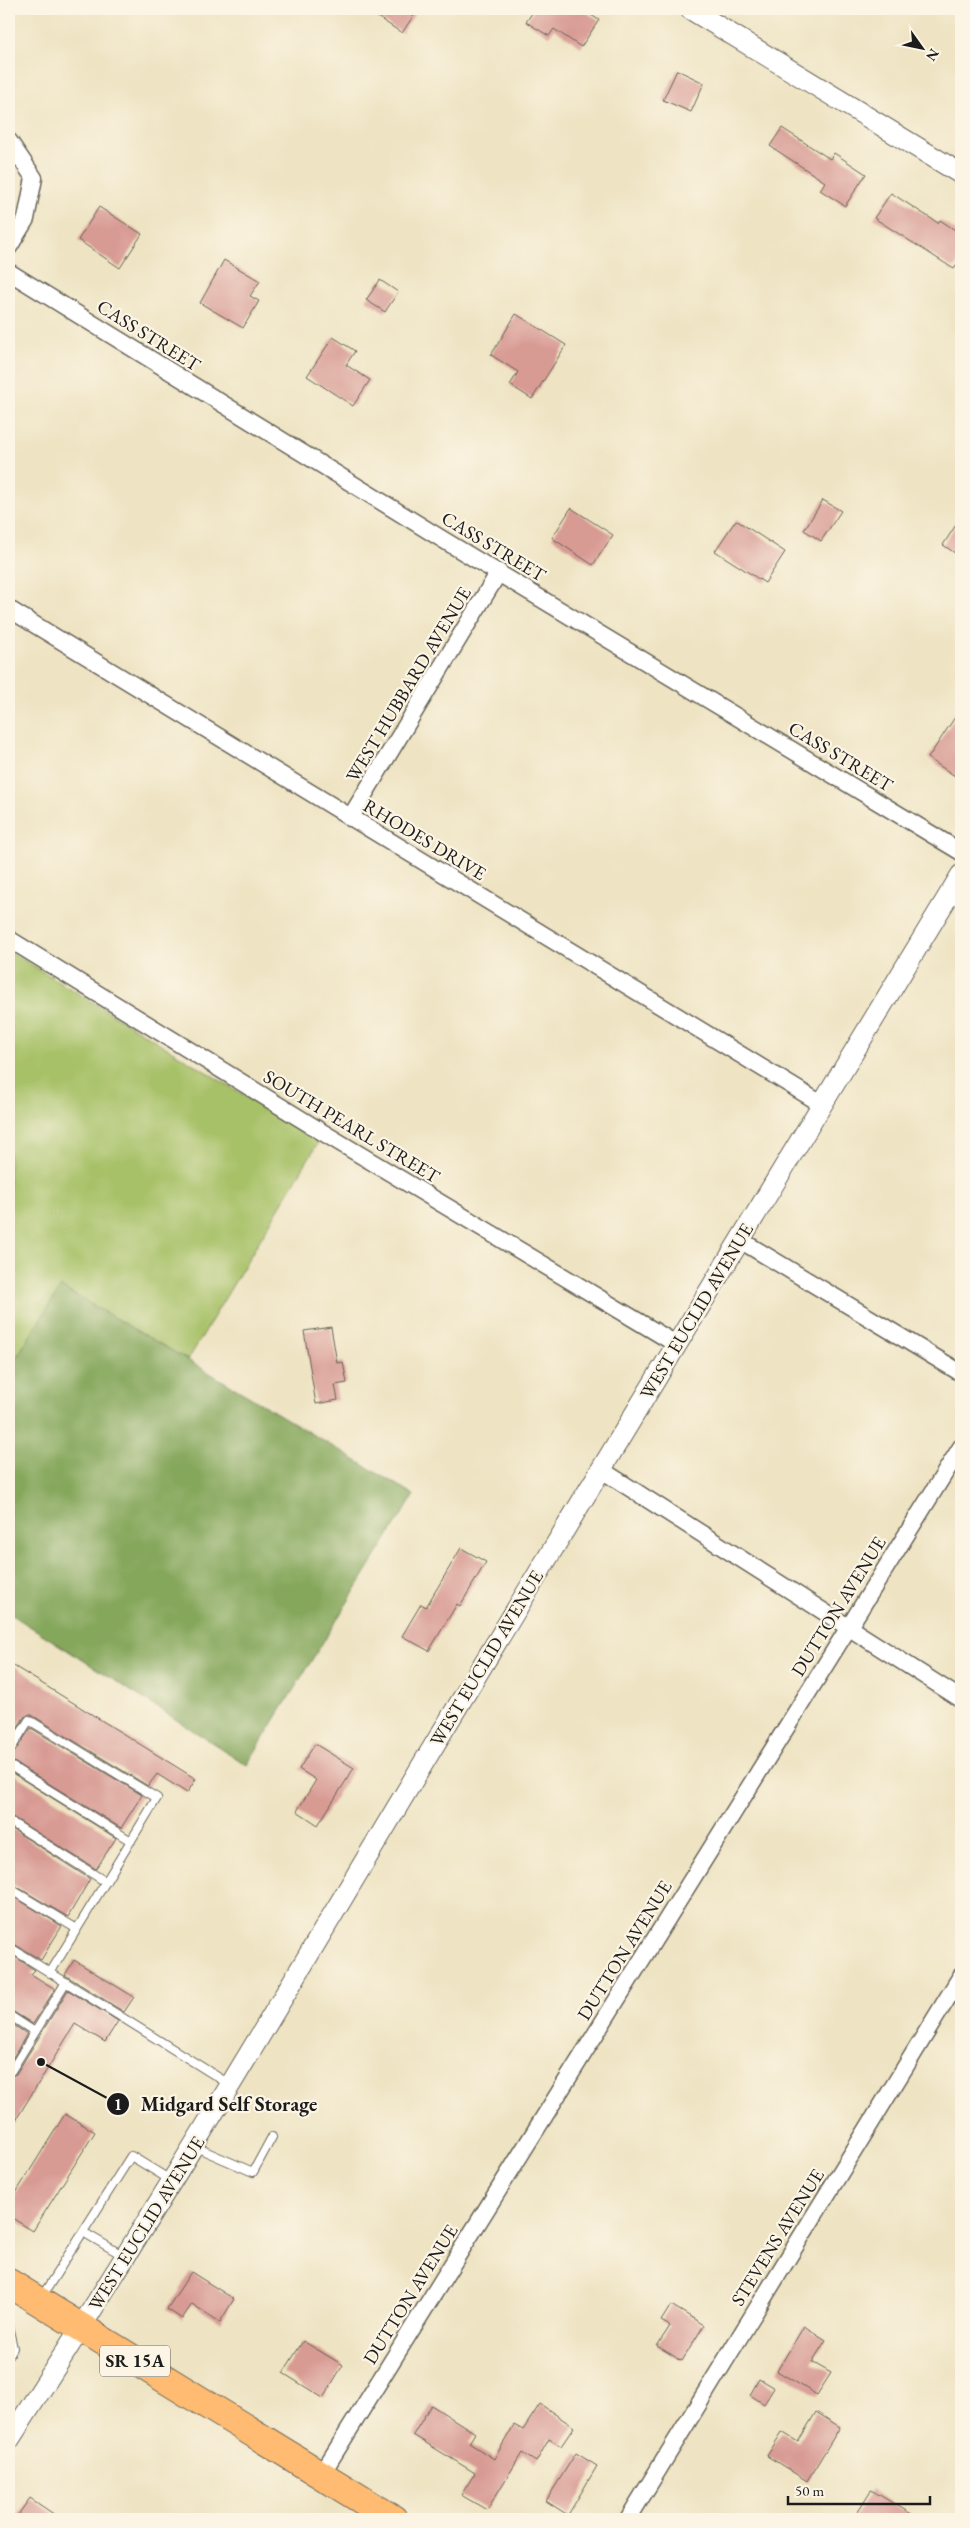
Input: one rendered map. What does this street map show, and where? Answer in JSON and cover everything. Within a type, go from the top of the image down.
[{"type":"highway","name":"SR 15A","points":[[9,2284],[393,2519]]},
{"type":"street","points":[[690,9],[961,174]]},
{"type":"street","points":[[9,141],[34,178],[26,219],[9,247]]},
{"type":"street","name":"CASS STREET","points":[[9,272],[433,534],[961,852]]},
{"type":"street","name":"WEST HUBBARD AVENUE","points":[[350,818],[499,572]]},
{"type":"street","name":"RHODES DRIVE","points":[[9,609],[820,1103]]},
{"type":"street","name":"WEST EUCLID AVENUE","points":[[9,2440],[172,2181],[600,1469],[740,1240],[820,1103],[961,875]]},
{"type":"street","name":"SOUTH PEARL STREET","points":[[9,939],[327,1135],[676,1344]]},
{"type":"street","points":[[740,1240],[961,1373]]},
{"type":"street","name":"DUTTON AVENUE","points":[[321,2475],[961,1447]]},
{"type":"street","points":[[600,1469],[961,1699]]},
{"type":"street","name":"STEVENS AVENUE","points":[[628,2519],[961,1976]]},
{"type":"lane","points":[[9,1752],[29,1720],[157,1798],[50,1972]]},
{"type":"lane","points":[[9,1765],[131,1841]]},
{"type":"lane","points":[[9,1821],[106,1882]]},
{"type":"lane","points":[[9,1888],[77,1929]]},
{"type":"lane","points":[[9,1947],[230,2085]]},
{"type":"lane","points":[[9,2069],[11,2071],[66,1982]]},
{"type":"lane","points":[[9,2015],[35,2032]]},
{"type":"lane","points":[[193,2146],[253,2172],[272,2137]]},
{"type":"lane","points":[[39,2302],[131,2156],[172,2181]]},
{"type":"lane","points":[[83,2232],[125,2257]]},
{"type":"lane","points":[[9,2330],[11,2352]]},
{"type":"green space","points":[[9,951],[319,1141],[188,1360],[61,1288],[9,1369]]},
{"type":"green space","points":[[61,1287],[188,1360],[414,1495],[247,1765],[9,1613],[9,1369]]},
{"type":"building","points":[[365,9],[418,9],[402,33]]},
{"type":"building","points":[[535,9],[581,9],[599,20],[581,47],[554,29],[549,36],[526,22]]},
{"type":"building","points":[[677,70],[704,83],[691,112],[663,100]]},
{"type":"building","points":[[782,128],[830,159],[834,153],[866,174],[845,206],[820,190],[825,182],[770,146]]},
{"type":"building","points":[[891,193],[938,223],[940,220],[961,234],[961,258],[954,269],[874,218]]},
{"type":"building","points":[[99,207],[142,234],[120,268],[78,240]]},
{"type":"building","points":[[224,260],[260,281],[250,296],[259,301],[243,328],[200,303]]},
{"type":"building","points":[[380,280],[398,292],[385,312],[366,300]]},
{"type":"building","points":[[516,314],[566,345],[532,399],[510,385],[518,372],[491,355]]},
{"type":"building","points":[[333,337],[355,351],[346,365],[370,380],[353,406],[307,376]]},
{"type":"building","points":[[823,500],[841,511],[821,541],[804,530]]},
{"type":"building","points":[[571,508],[613,535],[593,565],[552,538]]},
{"type":"building","points":[[961,517],[961,557],[943,545]]},
{"type":"building","points":[[736,520],[785,552],[765,583],[715,551]]},
{"type":"building","points":[[961,708],[961,780],[928,758]]},
{"type":"building","points":[[331,1327],[337,1363],[343,1362],[347,1383],[335,1385],[338,1400],[316,1404],[304,1331]]},
{"type":"building","points":[[461,1548],[486,1562],[460,1606],[457,1604],[429,1651],[402,1636],[421,1604],[426,1607]]},
{"type":"building","points":[[9,1663],[196,1779],[187,1793],[157,1774],[148,1786],[30,1714],[24,1717],[9,1742]]},
{"type":"building","points":[[31,1728],[142,1795],[121,1828],[9,1759]]},
{"type":"building","points":[[315,1744],[354,1768],[318,1825],[297,1811],[316,1780],[299,1769]]},
{"type":"building","points":[[9,1771],[116,1838],[96,1869],[9,1815]]},
{"type":"building","points":[[9,1827],[90,1879],[68,1917],[9,1882]]},
{"type":"building","points":[[9,1894],[62,1926],[41,1960],[9,1941]]},
{"type":"building","points":[[9,1953],[35,1970],[31,1974],[55,1989],[33,2024],[9,2009]]},
{"type":"building","points":[[74,1960],[134,1997],[124,2012],[65,1975]]},
{"type":"building","points":[[68,1990],[118,2021],[105,2042],[75,2024],[9,2131],[9,2076],[16,2074]]},
{"type":"building","points":[[9,2022],[27,2034],[9,2064]]},
{"type":"building","points":[[65,2114],[95,2132],[33,2231],[9,2216],[9,2204]]},
{"type":"building","points":[[191,2272],[234,2299],[220,2322],[192,2304],[182,2319],[167,2309]]},
{"type":"building","points":[[671,2305],[704,2325],[682,2361],[657,2346],[670,2326],[661,2321]]},
{"type":"building","points":[[804,2326],[826,2340],[812,2362],[831,2373],[817,2395],[777,2371]]},
{"type":"building","points":[[303,2341],[343,2365],[323,2398],[283,2373]]},
{"type":"building","points":[[759,2379],[774,2388],[764,2404],[750,2395]]},
{"type":"building","points":[[540,2404],[574,2427],[561,2446],[549,2439],[536,2462],[522,2453],[487,2510],[461,2495],[475,2473],[413,2435],[431,2405],[475,2433],[469,2443],[494,2459],[514,2425],[523,2430]]},
{"type":"building","points":[[816,2412],[840,2427],[807,2481],[767,2456],[782,2432],[798,2442]]},
{"type":"building","points":[[576,2453],[597,2466],[568,2515],[546,2501]]},
{"type":"building","points":[[871,2490],[920,2519],[853,2519]]},
{"type":"building","points":[[30,2498],[61,2519],[15,2519]]},
{"type":"place","name":"Midgard Self Storage","points":[[41,2062]]}]
